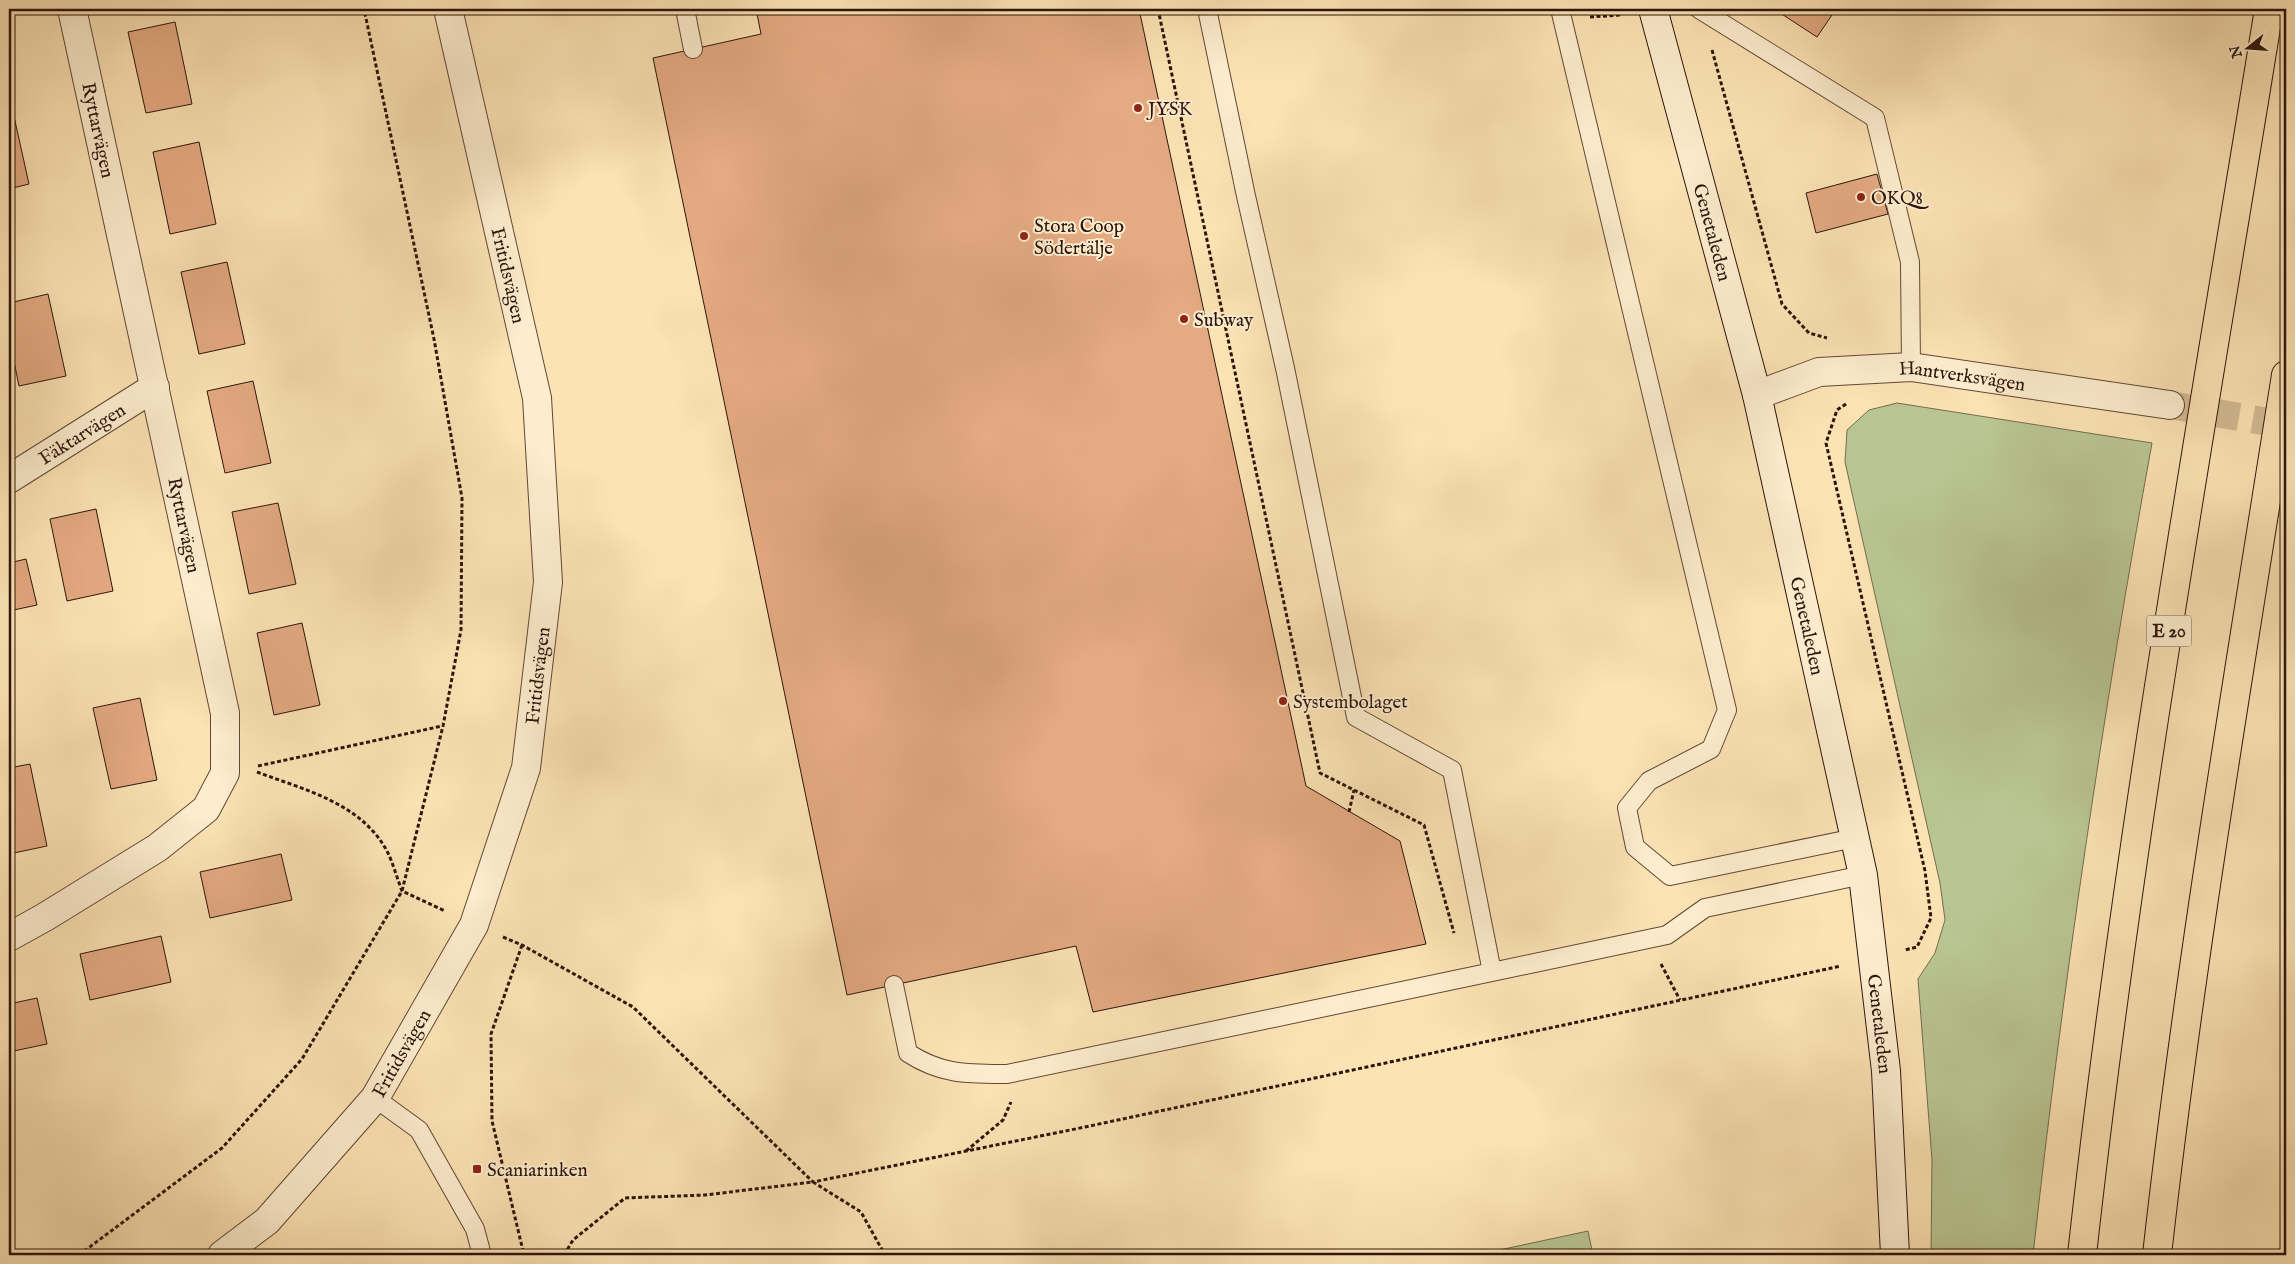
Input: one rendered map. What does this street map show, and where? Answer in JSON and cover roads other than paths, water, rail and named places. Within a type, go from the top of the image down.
[{"type":"highway","name":"E 20","points":[[2082,1255],[2096,1130],[2127,902],[2269,9]]},
{"type":"highway","points":[[2156,1255],[2201,913],[2286,375]]},
{"type":"street","name":"Ryttarvägen","points":[[9,937],[157,848],[206,810],[236,771],[155,387],[72,9]]},
{"type":"street","name":"Fritidsvägen","points":[[222,1255],[267,1221],[374,1098],[474,924],[526,768],[548,582],[537,398],[448,9]]},
{"type":"street","name":"Genetaleden","points":[[1654,11],[1757,394],[1863,875],[1886,1071],[1895,1255]]},
{"type":"street","name":"Hantverksvägen","points":[[1757,394],[1819,372],[1911,367],[2170,405]]},
{"type":"street","name":"Fäktarvägen","points":[[9,479],[155,387]]},
{"type":"lane","points":[[685,9],[693,49]]},
{"type":"lane","points":[[1207,9],[1246,196],[1285,368],[1356,717],[1452,770],[1492,972]]},
{"type":"lane","points":[[1701,10],[1874,118],[1910,262],[1911,367]]},
{"type":"lane","points":[[1561,13],[1727,710],[1711,749],[1649,781],[1627,808],[1635,847],[1670,876],[1855,838]]},
{"type":"lane","points":[[894,985],[908,1053],[921,1061],[958,1074],[1007,1074],[1667,935],[1705,908],[1863,875]]},
{"type":"lane","points":[[374,1098],[419,1130],[475,1228],[482,1255]]},
{"type":"tunnel","points":[[2170,405],[2286,425]]},
{"type":"place","name":"JYSK","points":[[1138,108]]},
{"type":"place","name":"OKQ8","points":[[1861,197]]},
{"type":"place","name":"Stora Coop Södertälje","points":[[1024,236]]},
{"type":"place","name":"Subway","points":[[1184,319]]},
{"type":"place","name":"Systembolaget","points":[[1283,701]]},
{"type":"place","name":"Scaniarinken","points":[[477,1169]]}]
